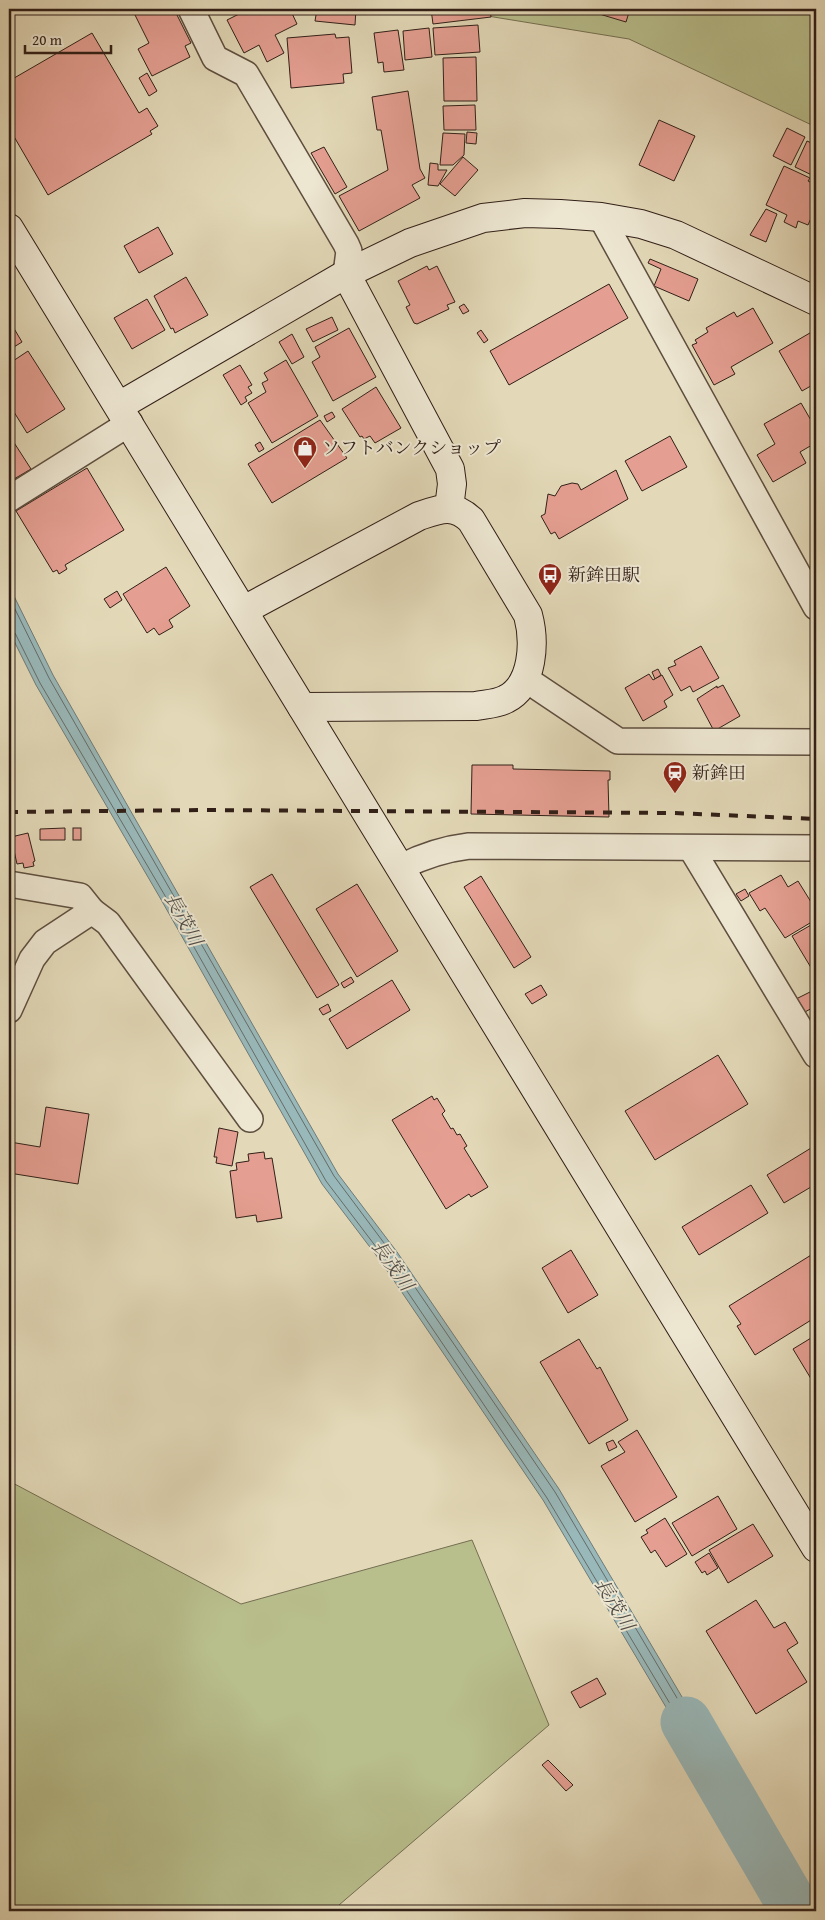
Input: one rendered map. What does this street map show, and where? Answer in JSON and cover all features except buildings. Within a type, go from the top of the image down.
[{"type":"street","points":[[191,9],[215,58],[246,74],[346,244],[348,251],[346,274],[450,469],[449,508]]},
{"type":"street","points":[[9,499],[124,414],[346,274],[410,243],[483,218],[525,213],[601,217],[641,224],[676,235],[816,301]]},
{"type":"street","points":[[601,217],[816,607]]},
{"type":"street","points":[[9,228],[816,1547]]},
{"type":"street","points":[[244,610],[419,516],[439,509],[449,508],[463,512],[472,520],[528,614],[532,631],[530,665],[519,689],[508,698],[497,703],[476,706],[302,707]]},
{"type":"street","points":[[524,678],[618,741],[816,742]]},
{"type":"street","points":[[400,867],[446,849],[469,846],[816,848]]},
{"type":"street","points":[[691,848],[816,1055]]},
{"type":"street","points":[[9,884],[80,896],[92,911],[108,923],[250,1119]]},
{"type":"street","points":[[9,1010],[32,959],[46,942],[92,911]]},
{"type":"green space","points":[[467,9],[816,9],[816,127],[629,39],[469,13]]},
{"type":"green space","points":[[9,1481],[241,1604],[472,1540],[549,1725],[332,1911],[9,1911]]},
{"type":"water","points":[[9,586],[53,675],[338,1174],[397,1252],[559,1489],[730,1778],[714,1788],[543,1500],[382,1263],[322,1184],[159,896],[36,685],[9,631]]},
{"type":"waterway","name":"長茂川","points":[[686,1722],[796,1911]]},
{"type":"railway","points":[[9,812],[202,810],[675,813],[816,819]]},
{"type":"place","name":"ソフトバンクショップ","points":[[305,469]]},
{"type":"place","name":"新鉾田駅","points":[[550,596]]},
{"type":"place","name":"新鉾田","points":[[675,794]]}]
